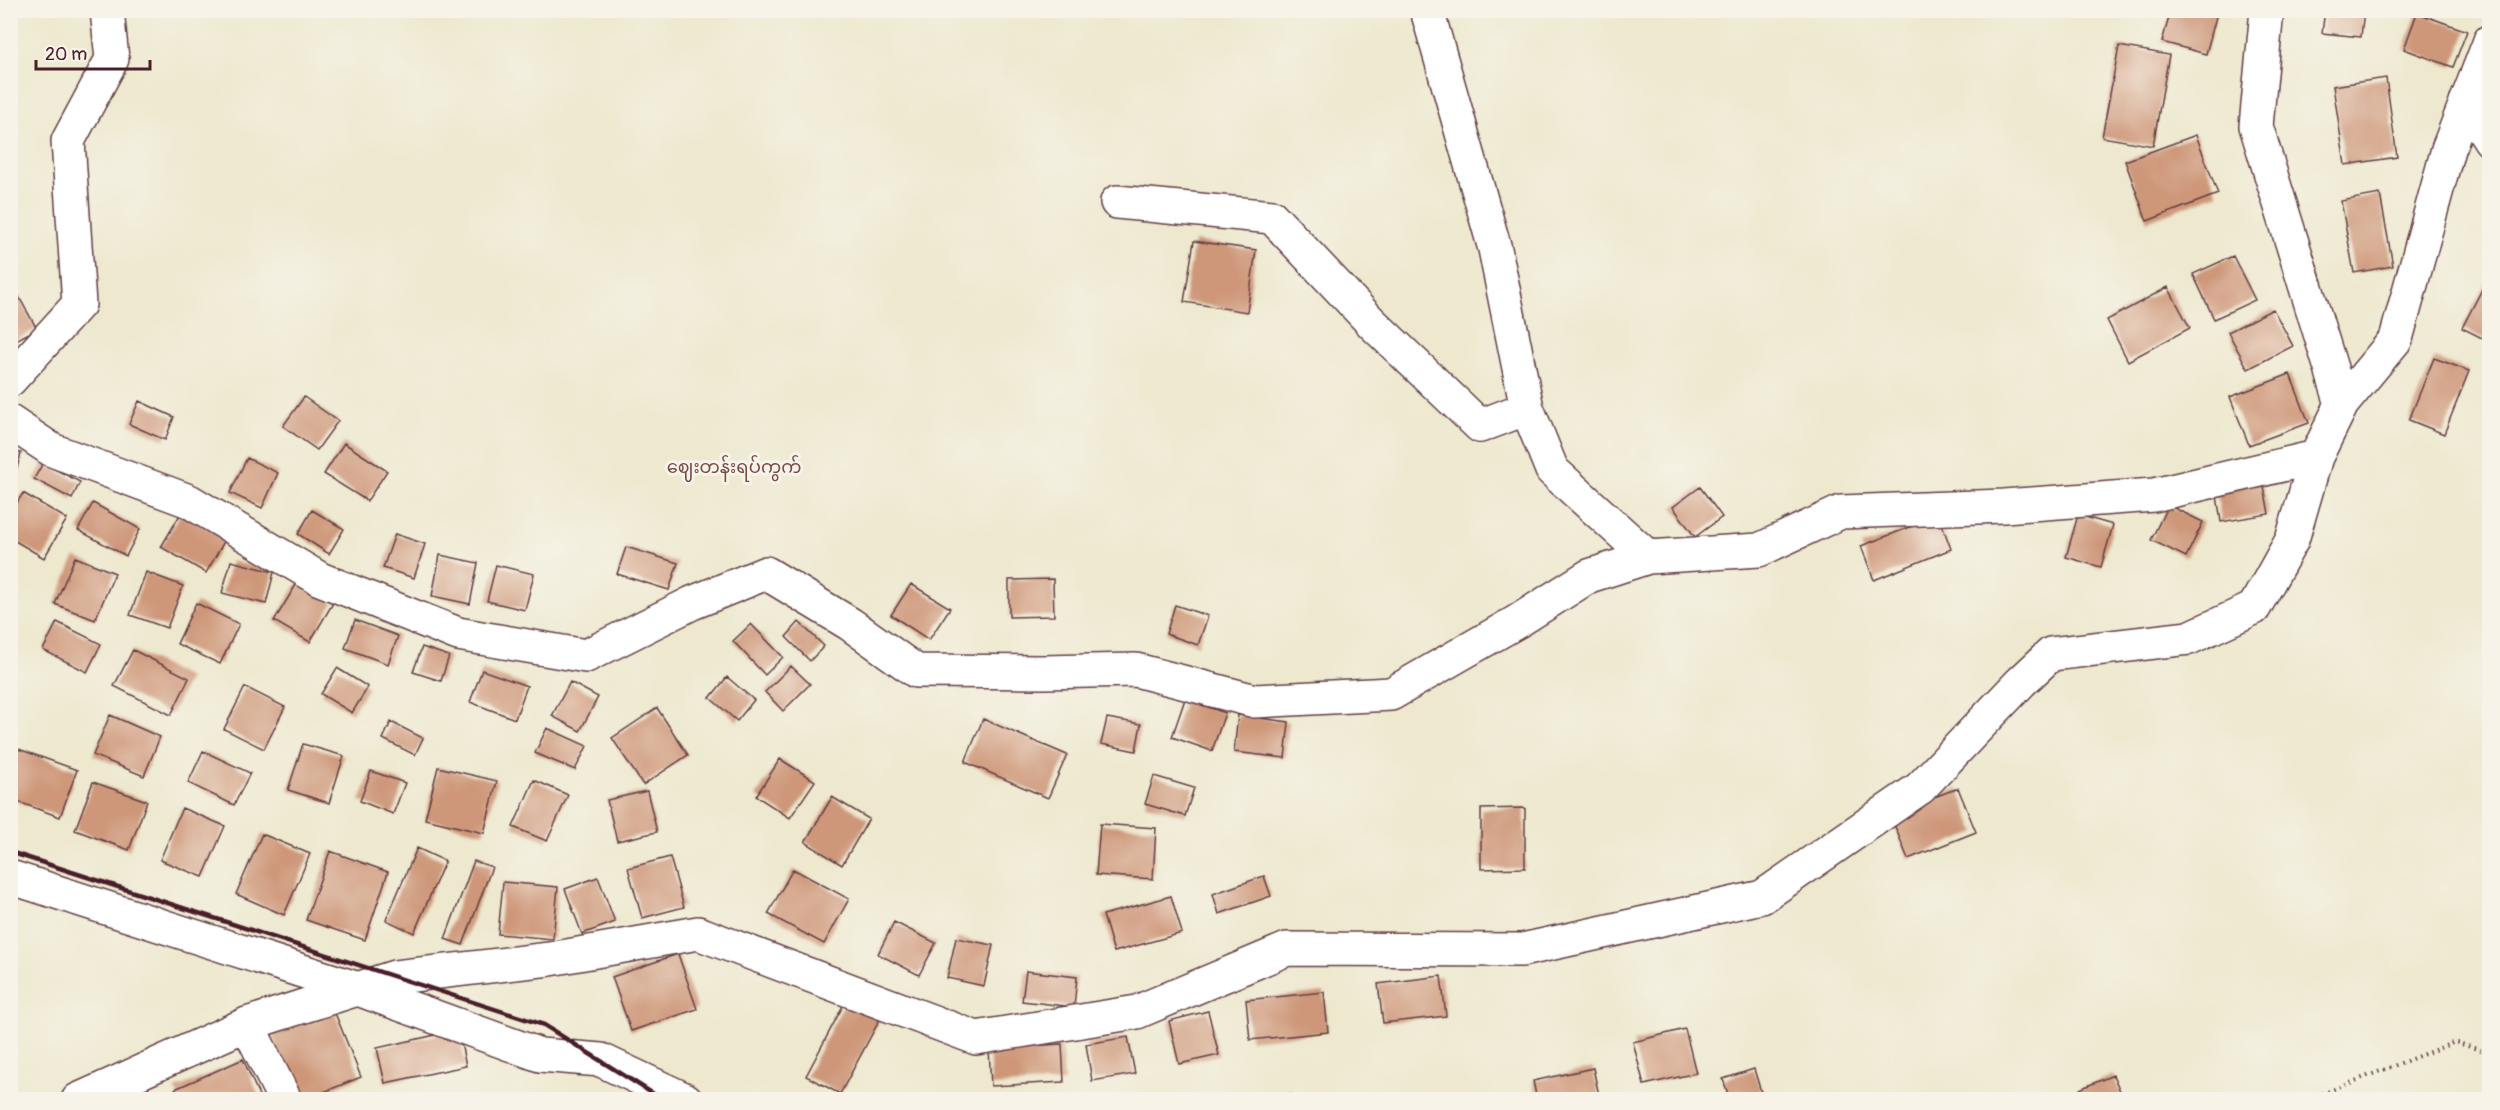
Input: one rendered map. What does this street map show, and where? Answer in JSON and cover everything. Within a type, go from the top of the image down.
[{"type":"street","points":[[10,380],[79,304],[68,141],[112,59],[107,10]]},
{"type":"street","points":[[1427,10],[1495,249],[1527,408],[1552,470],[1648,557]]},
{"type":"street","points":[[2266,10],[2256,126],[2342,404]]},
{"type":"street","points":[[78,1100],[247,1024],[395,977],[550,959],[698,933],[976,1038],[1137,1012],[1287,949],[1522,950],[1762,897],[1920,788],[2021,682],[2051,654],[2189,638],[2254,608],[2292,540],[2316,457],[2342,404],[2396,339],[2448,149],[2490,41]]},
{"type":"street","points":[[2466,102],[2490,140]]},
{"type":"street","points":[[1117,202],[1272,217],[1372,323],[1480,426],[1527,408]]},
{"type":"street","points":[[10,422],[52,450],[189,501],[331,583],[458,634],[586,656],[692,603],[766,573],[850,624],[916,671],[1136,670],[1255,701],[1391,694],[1518,621],[1589,576],[1648,557],[1759,550],[1841,512],[2004,506],[2154,495],[2316,457]]},
{"type":"street","points":[[10,877],[358,989],[540,1055],[601,1060],[686,1100]]},
{"type":"street","points":[[247,1024],[285,1100]]},
{"type":"path","points":[[2299,1100],[2324,1093],[2455,1042],[2490,1053]]},
{"type":"building","points":[[2171,10],[2207,10],[2217,13],[2206,54],[2162,42]]},
{"type":"building","points":[[2325,10],[2364,10],[2361,37],[2322,33]]},
{"type":"building","points":[[2417,13],[2467,31],[2453,67],[2404,49]]},
{"type":"building","points":[[2119,46],[2169,55],[2153,146],[2102,137]]},
{"type":"building","points":[[2386,78],[2397,157],[2345,165],[2333,86]]},
{"type":"building","points":[[2196,135],[2218,194],[2147,221],[2125,161]]},
{"type":"building","points":[[2380,194],[2393,266],[2354,273],[2341,201]]},
{"type":"building","points":[[1194,241],[1256,250],[1247,312],[1184,302]]},
{"type":"building","points":[[2233,256],[2255,300],[2214,319],[2193,274]]},
{"type":"building","points":[[2490,274],[2490,342],[2462,328]]},
{"type":"building","points":[[10,281],[37,329],[10,343]]},
{"type":"building","points":[[2168,287],[2190,328],[2128,361],[2107,320]]},
{"type":"building","points":[[2273,309],[2293,346],[2248,369],[2228,332]]},
{"type":"building","points":[[2434,358],[2469,371],[2444,434],[2409,420]]},
{"type":"building","points":[[2290,374],[2309,423],[2249,445],[2230,397]]},
{"type":"building","points":[[304,397],[338,421],[317,450],[283,426]]},
{"type":"building","points":[[139,401],[174,417],[165,440],[129,424]]},
{"type":"building","points":[[344,443],[387,471],[367,501],[324,474]]},
{"type":"building","points":[[10,451],[21,453],[11,491],[10,491]]},
{"type":"building","points":[[247,458],[278,473],[262,508],[230,493]]},
{"type":"building","points":[[43,463],[80,482],[72,499],[34,479]]},
{"type":"building","points":[[2263,481],[2269,514],[2221,522],[2216,489]]},
{"type":"building","points":[[1700,487],[1722,517],[1695,537],[1673,507]]},
{"type":"building","points":[[23,493],[67,519],[44,558],[10,538],[10,514]]},
{"type":"building","points":[[93,503],[140,529],[126,556],[78,530]]},
{"type":"building","points":[[2168,505],[2203,522],[2186,557],[2151,540]]},
{"type":"building","points":[[312,510],[344,529],[329,554],[298,534]]},
{"type":"building","points":[[181,513],[226,538],[206,573],[161,547]]},
{"type":"building","points":[[2078,515],[2113,525],[2101,567],[2066,557]]},
{"type":"building","points":[[1939,516],[1951,549],[1874,580],[1861,546]]},
{"type":"building","points":[[395,534],[425,544],[414,578],[383,568]]},
{"type":"building","points":[[626,547],[678,563],[669,590],[617,574]]},
{"type":"building","points":[[440,555],[478,563],[470,604],[432,596]]},
{"type":"building","points":[[75,557],[115,573],[95,620],[55,604]]},
{"type":"building","points":[[231,561],[274,572],[266,604],[222,593]]},
{"type":"building","points":[[496,565],[534,574],[525,610],[487,601]]},
{"type":"building","points":[[146,572],[183,586],[167,628],[130,615]]},
{"type":"building","points":[[1053,579],[1054,616],[1009,617],[1009,580]]},
{"type":"building","points":[[297,583],[333,603],[310,642],[274,621]]},
{"type":"building","points":[[911,584],[950,608],[929,640],[891,615]]},
{"type":"building","points":[[196,603],[239,624],[220,664],[177,644]]},
{"type":"building","points":[[1175,605],[1208,616],[1198,645],[1166,634]]},
{"type":"building","points":[[355,620],[398,636],[388,664],[345,648]]},
{"type":"building","points":[[57,622],[101,644],[87,672],[43,650]]},
{"type":"building","points":[[799,622],[824,646],[810,661],[786,637]]},
{"type":"building","points":[[751,624],[783,657],[765,675],[733,641]]},
{"type":"building","points":[[422,647],[449,656],[441,681],[413,672]]},
{"type":"building","points":[[133,650],[189,678],[171,715],[114,686]]},
{"type":"building","points":[[791,666],[810,684],[783,711],[765,692]]},
{"type":"building","points":[[337,668],[368,687],[352,713],[321,694]]},
{"type":"building","points":[[482,670],[527,686],[515,719],[470,702]]},
{"type":"building","points":[[727,677],[754,700],[737,721],[710,698]]},
{"type":"building","points":[[570,682],[598,697],[580,731],[552,716]]},
{"type":"building","points":[[245,687],[285,707],[264,749],[224,729]]},
{"type":"building","points":[[1185,699],[1225,713],[1212,751],[1172,737]]},
{"type":"building","points":[[657,708],[688,755],[643,785],[612,738]]},
{"type":"building","points":[[110,715],[160,737],[144,776],[93,755]]},
{"type":"building","points":[[1238,715],[1289,722],[1285,758],[1234,752]]},
{"type":"building","points":[[1107,718],[1141,724],[1136,751],[1101,744]]},
{"type":"building","points":[[983,719],[1067,755],[1048,798],[965,762]]},
{"type":"building","points":[[391,722],[423,738],[415,755],[383,739]]},
{"type":"building","points":[[547,728],[587,746],[575,770],[535,753]]},
{"type":"building","points":[[303,744],[344,756],[329,803],[288,790]]},
{"type":"building","points":[[10,746],[77,770],[60,817],[10,799]]},
{"type":"building","points":[[203,751],[250,773],[234,805],[188,783]]},
{"type":"building","points":[[780,759],[815,781],[790,818],[756,796]]},
{"type":"building","points":[[438,767],[497,781],[484,833],[425,819]]},
{"type":"building","points":[[371,771],[405,783],[393,814],[360,801]]},
{"type":"building","points":[[1154,776],[1194,788],[1185,816],[1145,804]]},
{"type":"building","points":[[534,780],[568,795],[547,841],[513,827]]},
{"type":"building","points":[[93,782],[147,801],[129,850],[75,830]]},
{"type":"building","points":[[1958,788],[1976,832],[1908,859],[1890,814]]},
{"type":"building","points":[[647,791],[657,832],[617,841],[607,800]]},
{"type":"building","points":[[832,797],[869,819],[842,865],[805,842]]},
{"type":"building","points":[[182,808],[225,826],[203,877],[160,860]]},
{"type":"building","points":[[1525,808],[1525,868],[1481,869],[1481,809]]},
{"type":"building","points":[[1100,824],[1156,828],[1153,879],[1096,875]]},
{"type":"building","points":[[262,834],[310,854],[284,915],[236,894]]},
{"type":"building","points":[[417,848],[445,861],[414,933],[386,920]]},
{"type":"building","points":[[330,851],[388,872],[365,940],[306,920]]},
{"type":"building","points":[[670,857],[684,907],[642,918],[628,868]]},
{"type":"building","points":[[474,861],[492,867],[463,945],[445,939]]},
{"type":"building","points":[[793,869],[849,899],[824,944],[768,914]]},
{"type":"building","points":[[1264,876],[1271,896],[1219,914],[1213,894]]},
{"type":"building","points":[[598,877],[615,922],[582,934],[565,889]]},
{"type":"building","points":[[503,882],[558,887],[553,939],[498,934]]},
{"type":"building","points":[[1171,896],[1182,933],[1114,952],[1103,915]]},
{"type":"building","points":[[894,922],[936,943],[919,975],[878,954]]},
{"type":"building","points":[[956,938],[993,945],[984,986],[947,978]]},
{"type":"building","points":[[678,954],[697,1009],[631,1031],[612,977]]},
{"type":"building","points":[[1026,971],[1077,977],[1074,1007],[1022,1001]]},
{"type":"building","points":[[1441,976],[1446,1016],[1383,1023],[1378,984]]},
{"type":"building","points":[[1324,992],[1328,1032],[1250,1040],[1246,1000]]},
{"type":"building","points":[[845,1002],[880,1019],[840,1094],[806,1076]]},
{"type":"building","points":[[333,1008],[361,1077],[304,1100],[297,1100],[271,1033]]},
{"type":"building","points":[[1208,1011],[1219,1055],[1179,1064],[1169,1021]]},
{"type":"building","points":[[1685,1029],[1696,1073],[1644,1085],[1633,1042]]},
{"type":"building","points":[[458,1030],[466,1066],[385,1083],[377,1048]]},
{"type":"building","points":[[1128,1037],[1135,1074],[1092,1081],[1086,1044]]},
{"type":"building","points":[[1062,1044],[1064,1082],[991,1086],[989,1048]]},
{"type":"building","points":[[243,1059],[261,1100],[179,1100],[175,1089]]},
{"type":"building","points":[[1593,1068],[1600,1100],[1537,1100],[1533,1081]]},
{"type":"building","points":[[1754,1069],[1761,1092],[1730,1100],[1723,1079]]},
{"type":"building","points":[[2113,1075],[2124,1100],[2084,1100],[2080,1089]]},
{"type":"building","points":[[1291,1094],[1292,1100],[1264,1100],[1264,1098]]},
{"type":"railway","points":[[10,852],[544,1025],[663,1100]]},
{"type":"district","name":"ဈေးတန်းရပ်ကွက်","points":[[734,467]]}]
